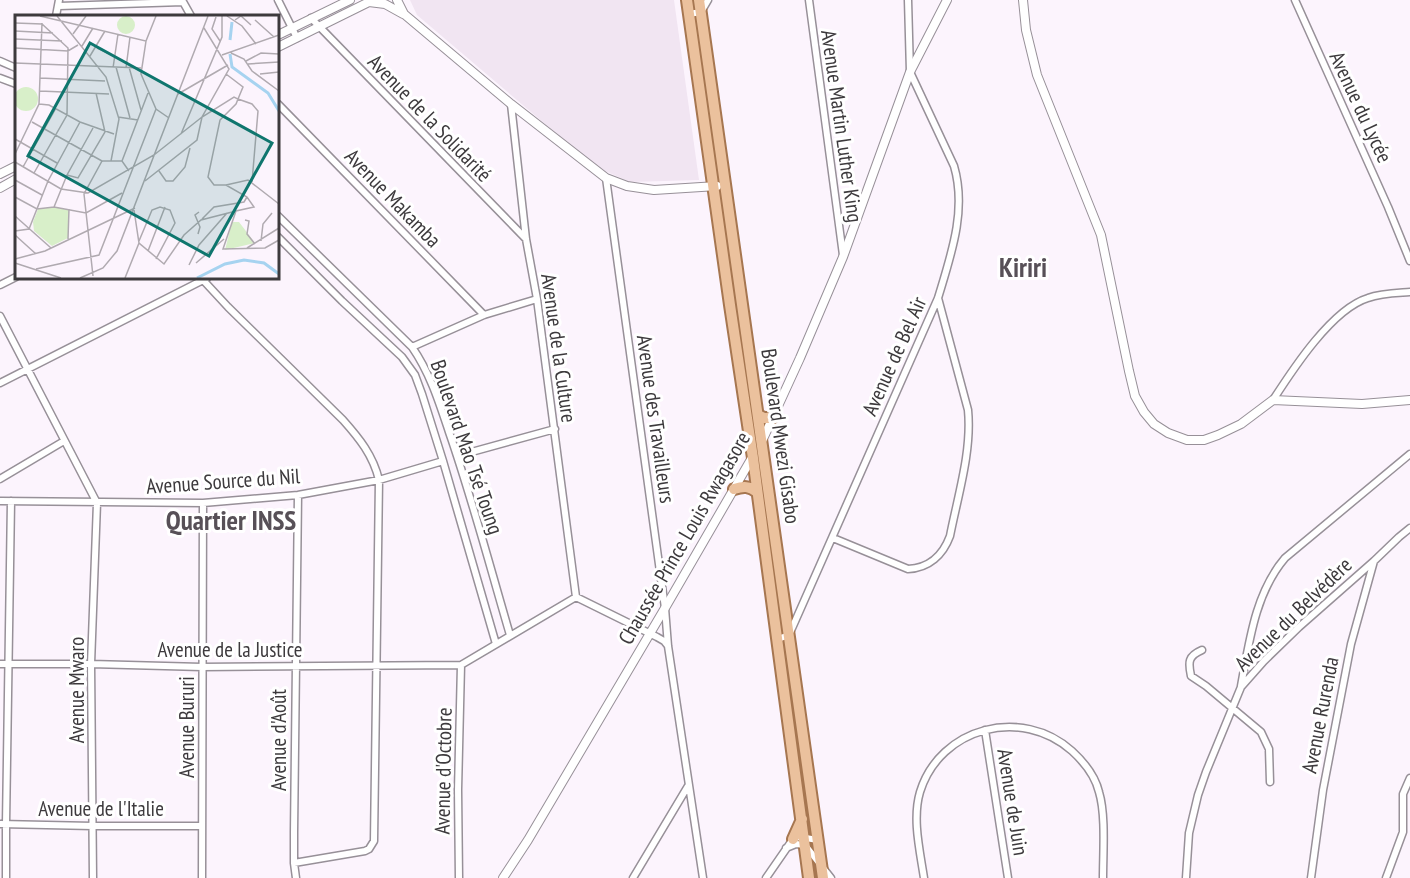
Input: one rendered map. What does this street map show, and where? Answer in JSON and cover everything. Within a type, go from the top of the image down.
[{"type":"main road","name":"Boulevard Mwezi Gisabo","points":[[687,0],[713,186],[762,440],[823,878]]},
{"type":"main road","name":"Boulevard Mwezi Gisabo","points":[[699,0],[725,184],[735,304],[753,458],[802,818],[801,840],[810,878]]},
{"type":"main road","points":[[758,415],[772,418]]},
{"type":"main road","points":[[734,489],[748,487],[758,492]]},
{"type":"street","points":[[278,0],[297,38]]},
{"type":"street","points":[[279,34],[350,0]]},
{"type":"street","points":[[397,0],[404,14]]},
{"type":"street","points":[[689,14],[701,12],[708,0]]},
{"type":"street","name":"Avenue Martin Luther King","points":[[808,0],[843,257]]},
{"type":"street","points":[[908,0],[910,72]]},
{"type":"street","name":"Chaussée Prince Louis Rwagasore","points":[[503,878],[528,840],[753,458],[800,358],[843,257],[910,72],[947,0]]},
{"type":"street","points":[[1023,0],[1026,30],[1037,75],[1101,236],[1136,396],[1144,412],[1154,424],[1168,433],[1187,440],[1204,440],[1241,424],[1273,400],[1300,360],[1345,310],[1367,298],[1389,293],[1410,292]]},
{"type":"street","name":"Avenue du Lycée","points":[[1295,0],[1410,261]]},
{"type":"street","points":[[59,3],[182,1],[190,15]]},
{"type":"street","points":[[279,47],[371,1],[386,4],[404,14],[606,178],[627,186],[654,190],[725,184]]},
{"type":"street","name":"Avenue de la Solidarité","points":[[311,18],[526,239]]},
{"type":"street","points":[[0,62],[15,68]]},
{"type":"street","name":"Avenue de Bel Air","points":[[789,635],[938,297],[957,228],[958,178],[950,155],[910,72]]},
{"type":"street","points":[[0,78],[15,84]]},
{"type":"street","name":"Avenue de la Culture","points":[[512,104],[526,239],[537,299],[576,597]]},
{"type":"street","name":"Avenue Makamba","points":[[279,105],[484,315]]},
{"type":"street","points":[[0,174],[15,166]]},
{"type":"street","name":"Avenue des Travailleurs","points":[[606,178],[665,608],[668,646],[703,878]]},
{"type":"street","points":[[0,188],[15,180]]},
{"type":"street","name":"Boulevard Mao Tsé Toung","points":[[279,217],[412,347],[420,359],[457,456],[510,635]]},
{"type":"street","name":"Boulevard Mao Tsé Toung","points":[[279,240],[402,357],[415,375],[443,461],[496,644]]},
{"type":"street","points":[[0,285],[15,278]]},
{"type":"street","points":[[0,383],[205,279],[228,307],[343,420],[369,454],[376,466],[379,480],[374,841],[369,849],[360,852],[294,863]]},
{"type":"street","points":[[833,538],[908,569],[928,563],[946,548],[966,456],[970,425],[938,297]]},
{"type":"street","points":[[412,347],[484,315],[537,299]]},
{"type":"street","points":[[0,316],[97,503]]},
{"type":"street","points":[[1273,400],[1362,404],[1410,400]]},
{"type":"street","points":[[457,456],[555,429]]},
{"type":"street","points":[[0,479],[64,441]]},
{"type":"street","points":[[1241,687],[1254,622],[1265,589],[1276,568],[1410,454]]},
{"type":"street","name":"Avenue Source du Nil","points":[[0,501],[203,503],[298,495],[379,480],[443,461]]},
{"type":"street","name":"Avenue d'Août","points":[[296,878],[294,863],[295,666],[298,495]]},
{"type":"street","points":[[6,878],[3,824],[4,664],[11,501]]},
{"type":"street","name":"Avenue Mwaro","points":[[93,878],[91,664],[97,503]]},
{"type":"street","name":"Avenue Bururi","points":[[202,878],[203,503]]},
{"type":"street","name":"Avenue du Belvédère","points":[[1186,878],[1189,833],[1198,795],[1241,687],[1299,627],[1410,528]]},
{"type":"street","name":"Avenue Rurenda","points":[[1311,878],[1323,790],[1351,644],[1374,561]]},
{"type":"street","points":[[461,665],[576,597],[664,641],[668,646]]},
{"type":"street","points":[[778,639],[789,635]]},
{"type":"street","points":[[1202,650],[1190,658],[1191,676],[1256,727],[1269,748],[1270,782]]},
{"type":"street","name":"Avenue de la Justice","points":[[4,664],[461,665]]},
{"type":"street","name":"Avenue d'Octobre","points":[[459,878],[458,790],[461,665]]},
{"type":"street","points":[[924,878],[917,818],[921,790],[927,776],[944,753],[956,743],[985,730],[1015,726],[1049,735],[1083,761],[1092,774],[1099,791],[1102,808],[1103,878]]},
{"type":"street","name":"Avenue de Juin","points":[[985,730],[1008,878]]},
{"type":"street","points":[[1386,878],[1403,832],[1403,794],[1410,778]]},
{"type":"street","points":[[633,878],[689,786]]},
{"type":"street","name":"Avenue de l'Italie","points":[[3,824],[202,826]]},
{"type":"street","points":[[766,878],[786,848],[801,840],[818,840]]},
{"type":"street","points":[[786,848],[801,840]]},
{"type":"street","points":[[801,840],[831,878]]},
{"type":"shaded area","points":[[410,0],[674,0],[699,180],[630,182],[605,171],[584,157],[417,15]]},
{"type":"district","name":"Kiriri","points":[[1023,267]]},
{"type":"district","name":"Quartier INSS","points":[[231,520]]}]
